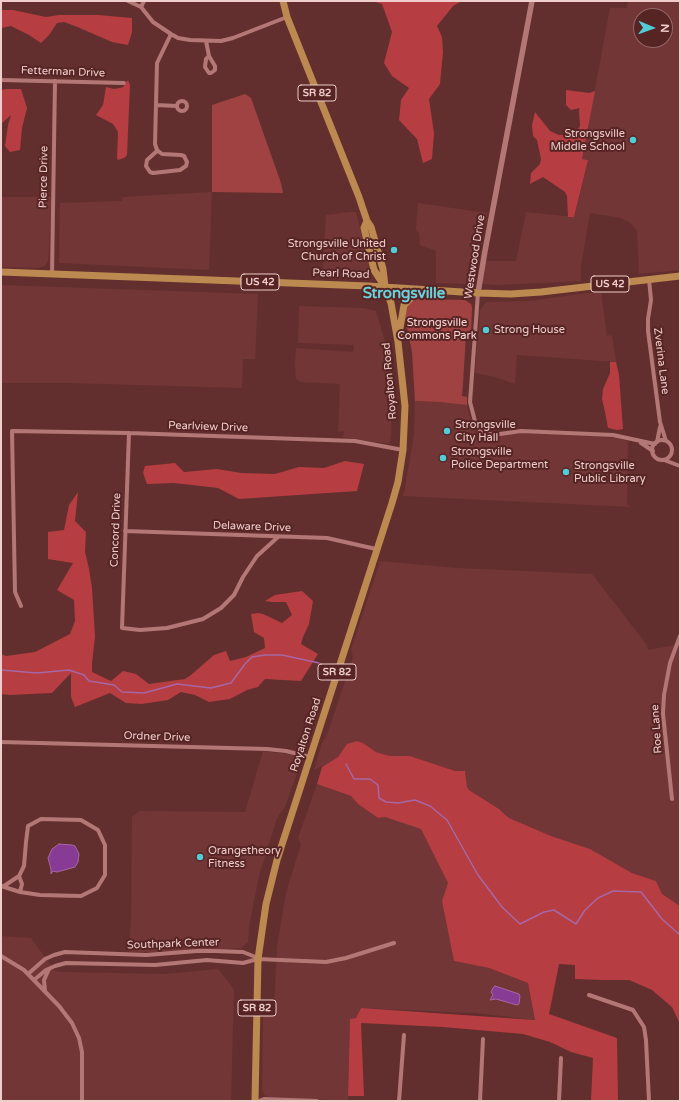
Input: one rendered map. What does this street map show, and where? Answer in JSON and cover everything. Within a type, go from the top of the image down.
[{"type":"main road","name":"Royalton Road","points":[[255,1101],[258,959],[266,904],[279,853],[398,482],[403,450],[405,406],[398,342],[391,303],[385,287],[374,270],[364,228],[367,221],[287,17],[283,1]]},
{"type":"main road","name":"Pearl Road","points":[[1,272],[385,287],[511,294],[680,276]]},
{"type":"main road","points":[[398,342],[404,305],[413,296],[432,290]]},
{"type":"street","points":[[128,1],[141,6],[153,22],[178,38],[206,41],[222,41],[233,38],[287,17]]},
{"type":"street","points":[[141,6],[144,1]]},
{"type":"street","name":"Westwood Drive","points":[[532,1],[478,293],[470,402],[474,419],[479,429],[484,433],[493,435],[521,431],[555,432],[613,435],[637,441],[656,443]]},
{"type":"street","points":[[157,151],[147,160],[146,166],[150,172],[180,170],[186,166],[186,159],[183,155],[165,155],[157,151],[155,144],[156,63],[171,34]]},
{"type":"street","points":[[206,41],[208,56]]},
{"type":"street","name":"Fetterman Drive","points":[[1,80],[55,80],[124,83]]},
{"type":"street","name":"Pierce Drive","points":[[52,274],[55,80]]},
{"type":"street","points":[[156,105],[177,106]]},
{"type":"street","name":"Zverina Lane","points":[[649,279],[651,300],[648,330],[660,422],[666,441]]},
{"type":"street","name":"Zverina Lane","points":[[656,443],[660,422]]},
{"type":"street","name":"Pearlview Drive","points":[[21,606],[15,592],[12,431],[129,433],[355,442],[403,450]]},
{"type":"street","name":"Concord Drive","points":[[129,433],[122,628],[140,630],[167,628],[203,619],[221,608],[234,595],[243,577],[257,556],[278,537]]},
{"type":"street","points":[[661,440],[666,441],[671,445],[672,452],[680,466],[656,458],[653,451],[656,443],[661,440]]},
{"type":"street","name":"Westwood Drive","points":[[637,441],[653,451]]},
{"type":"street","points":[[664,460],[670,457],[672,452]]},
{"type":"street","name":"Delaware Drive","points":[[125,531],[327,538],[376,549]]},
{"type":"street","name":"Roe Lane","points":[[672,799],[663,714],[664,695],[670,664],[680,636]]},
{"type":"street","name":"Ordner Drive","points":[[1,742],[267,749],[286,750],[311,757]]},
{"type":"street","points":[[41,819],[81,820],[98,830],[105,845],[105,875],[96,888],[80,896],[40,895],[20,892],[2,886],[19,876],[24,866],[28,826],[41,819]]},
{"type":"street","points":[[19,876],[22,884],[20,892]]},
{"type":"street","points":[[258,959],[307,962],[330,961],[350,957],[394,942]]},
{"type":"street","name":"Southpark Center","points":[[28,974],[37,965],[48,958],[57,954],[68,952],[146,955],[197,951],[219,951],[243,952],[258,959]]},
{"type":"street","points":[[1,956],[28,974],[67,1016],[75,1028],[79,1038],[83,1062],[82,1101]]},
{"type":"street","name":"Southpark Center","points":[[34,980],[49,969],[61,964],[69,963],[155,965],[207,960],[243,963],[258,959]]},
{"type":"street","points":[[45,992],[44,980],[49,969]]},
{"type":"street","points":[[589,995],[633,1010],[644,1027],[649,1101]]},
{"type":"street","points":[[399,1101],[404,1035]]},
{"type":"street","points":[[480,1101],[482,1039]]},
{"type":"street","points":[[559,1101],[561,1058]]},
{"type":"street","points":[[259,1101],[264,1099],[317,1101]]},
{"type":"shaded area","points":[[372,1],[462,1],[453,6],[437,26],[442,37],[443,52],[440,84],[429,99],[434,133],[432,159],[423,163],[417,139],[399,120],[401,100],[409,88],[392,76],[384,63],[392,32],[382,4]]},
{"type":"shaded area","name":"Strongsville Middle School","points":[[628,1],[680,1],[680,270],[639,274],[637,231],[629,222],[621,218],[590,213],[581,266],[581,281],[496,285],[484,284],[482,281],[485,261],[516,261],[526,212],[574,217],[588,160],[582,159],[610,8],[627,8]]},
{"type":"shaded area","points":[[1,10],[13,10],[46,17],[59,15],[98,15],[132,18],[132,32],[128,45],[112,42],[64,22],[57,23],[49,35],[41,43],[11,26],[1,28]]},
{"type":"shaded area","points":[[128,80],[130,85],[127,155],[118,160],[118,132],[113,124],[96,115],[103,105],[106,87],[114,89],[120,88],[123,87]]},
{"type":"shaded area","points":[[21,89],[27,108],[22,128],[20,150],[10,152],[5,146],[11,115],[1,124],[1,90]]},
{"type":"shaded area","points":[[566,90],[589,93],[595,91],[582,159],[588,160],[574,217],[568,217],[567,196],[565,192],[543,177],[530,184],[531,173],[540,164],[541,159],[537,140],[533,136],[532,125],[535,112],[550,131],[559,135],[572,135],[576,133],[580,126],[580,108],[571,110],[566,105]]},
{"type":"shaded area","points":[[212,192],[209,270],[59,263],[60,203],[122,201],[123,197]]},
{"type":"shaded area","points":[[1,197],[51,197],[49,251],[48,261],[45,266],[39,268],[1,267]]},
{"type":"shaded area","points":[[418,203],[487,213],[475,280],[467,284],[436,283],[436,251],[420,245],[419,233],[416,230]]},
{"type":"shaded area","points":[[356,212],[369,268],[367,274],[353,279],[322,278],[326,215]]},
{"type":"shaded area","points":[[1,285],[258,294],[255,359],[243,359],[242,388],[69,383],[1,383]]},
{"type":"shaded area","points":[[587,293],[601,293],[607,336],[612,335],[616,362],[517,355],[515,384],[495,377],[475,373],[480,310],[486,302],[529,301]]},
{"type":"shaded area","points":[[299,306],[363,308],[376,311],[388,352],[392,398],[391,437],[389,444],[343,437],[344,431],[338,432],[340,384],[301,382],[296,379],[296,348],[353,352],[354,345],[298,343]]},
{"type":"shaded area","points":[[610,362],[616,362],[619,375],[623,429],[617,430],[608,428],[602,399],[603,389],[610,373]]},
{"type":"shaded area","points":[[415,401],[467,405],[472,427],[478,435],[483,438],[524,432],[615,438],[628,441],[627,504],[631,507],[402,496],[404,493],[414,435]]},
{"type":"shaded area","points":[[345,461],[364,464],[357,491],[239,499],[218,488],[174,483],[147,484],[143,473],[145,466],[175,463],[184,472],[217,469],[241,473],[275,474],[299,467],[324,468]]},
{"type":"shaded area","points":[[78,492],[75,521],[86,532],[85,552],[92,588],[95,637],[92,672],[111,681],[123,671],[136,674],[149,684],[185,679],[214,655],[226,651],[230,661],[246,657],[265,648],[264,638],[254,632],[251,614],[263,614],[282,623],[292,615],[286,602],[265,601],[275,595],[302,591],[313,601],[309,624],[301,644],[318,654],[301,681],[265,679],[258,687],[247,690],[230,699],[209,702],[195,695],[181,692],[168,700],[142,704],[126,703],[110,693],[75,707],[71,697],[71,673],[52,693],[1,694],[1,654],[6,656],[35,652],[70,634],[75,621],[74,600],[57,590],[73,563],[48,559],[48,532],[64,530],[69,505]]},
{"type":"shaded area","points":[[380,561],[457,568],[592,574],[647,645],[648,650],[680,644],[679,908],[662,894],[656,881],[632,873],[590,849],[551,836],[509,818],[499,809],[469,790],[467,787],[465,771],[455,771],[410,756],[390,756],[376,752],[363,743],[357,741],[333,761],[314,770],[322,743],[327,735],[353,657],[351,650]]},
{"type":"shaded area","points":[[357,741],[363,743],[376,752],[390,756],[410,756],[455,771],[465,771],[467,787],[469,790],[499,809],[509,818],[551,836],[590,849],[632,873],[656,881],[662,894],[680,906],[680,1024],[672,1007],[652,990],[629,980],[575,979],[575,965],[559,964],[549,1014],[617,1038],[618,1101],[591,1101],[593,1058],[571,1052],[550,1042],[523,1034],[443,1027],[361,1023],[364,1096],[348,1096],[350,1019],[356,1018],[361,1008],[535,1020],[528,983],[489,968],[454,961],[442,901],[448,883],[421,829],[385,817],[378,818],[358,804],[351,796],[317,784],[322,767],[338,757],[347,744]]},
{"type":"shaded area","points":[[263,751],[288,754],[298,757],[300,765],[285,807],[277,818],[259,876],[249,927],[248,942],[241,948],[163,952],[129,952],[131,920],[132,817],[140,811],[245,812]]},
{"type":"shaded area","points":[[317,784],[351,796],[358,804],[378,818],[385,817],[421,828],[448,883],[442,901],[454,961],[489,968],[528,983],[535,1020],[476,1013],[361,1008],[356,1019],[350,1019],[348,1101],[270,1097],[264,1095],[262,1089],[263,1014],[278,1013],[274,1009],[277,947],[286,893],[301,844],[298,838]]},
{"type":"shaded area","points":[[59,844],[75,846],[79,854],[78,862],[75,867],[57,872],[53,871],[51,874],[48,858],[52,849]]},
{"type":"shaded area","points":[[1,936],[31,938],[55,971],[164,974],[218,969],[234,989],[231,1101],[1,1101]]},
{"type":"shaded area","points":[[495,986],[519,994],[519,1004],[517,1005],[496,999],[490,1000],[493,995],[491,992]]},
{"type":"green space","points":[[245,94],[251,98],[281,183],[283,193],[212,192],[212,105]]},
{"type":"green space","name":"Strongsville Commons Park","points":[[416,299],[465,300],[471,304],[471,334],[466,334],[462,396],[467,397],[467,405],[415,401],[412,352],[405,317],[407,303]]},
{"type":"waterway","points":[[1,670],[37,673],[69,670],[84,675],[89,681],[114,685],[122,692],[144,693],[177,684],[211,688],[231,683],[252,657],[282,655],[319,663]]},
{"type":"waterway","points":[[346,764],[354,779],[370,779],[378,785],[379,798],[386,802],[398,803],[415,800],[430,806],[447,820],[478,875],[502,907],[520,924],[544,912],[554,910],[576,924],[585,910],[598,898],[613,891],[641,892],[662,919],[680,935]]},
{"type":"place","name":"Strongsville Middle School","points":[[633,140]]},
{"type":"place","name":"Strongsville United Church of Christ","points":[[394,250]]},
{"type":"place","name":"Strong House","points":[[486,330]]},
{"type":"place","name":"Strongsville City Hall","points":[[447,431]]},
{"type":"place","name":"Strongsville Police Department","points":[[443,458]]},
{"type":"place","name":"Strongsville Public Library","points":[[566,472]]},
{"type":"place","name":"Orangetheory Fitness","points":[[200,857]]},
{"type":"district","name":"Strongsville","points":[[404,294]]}]
